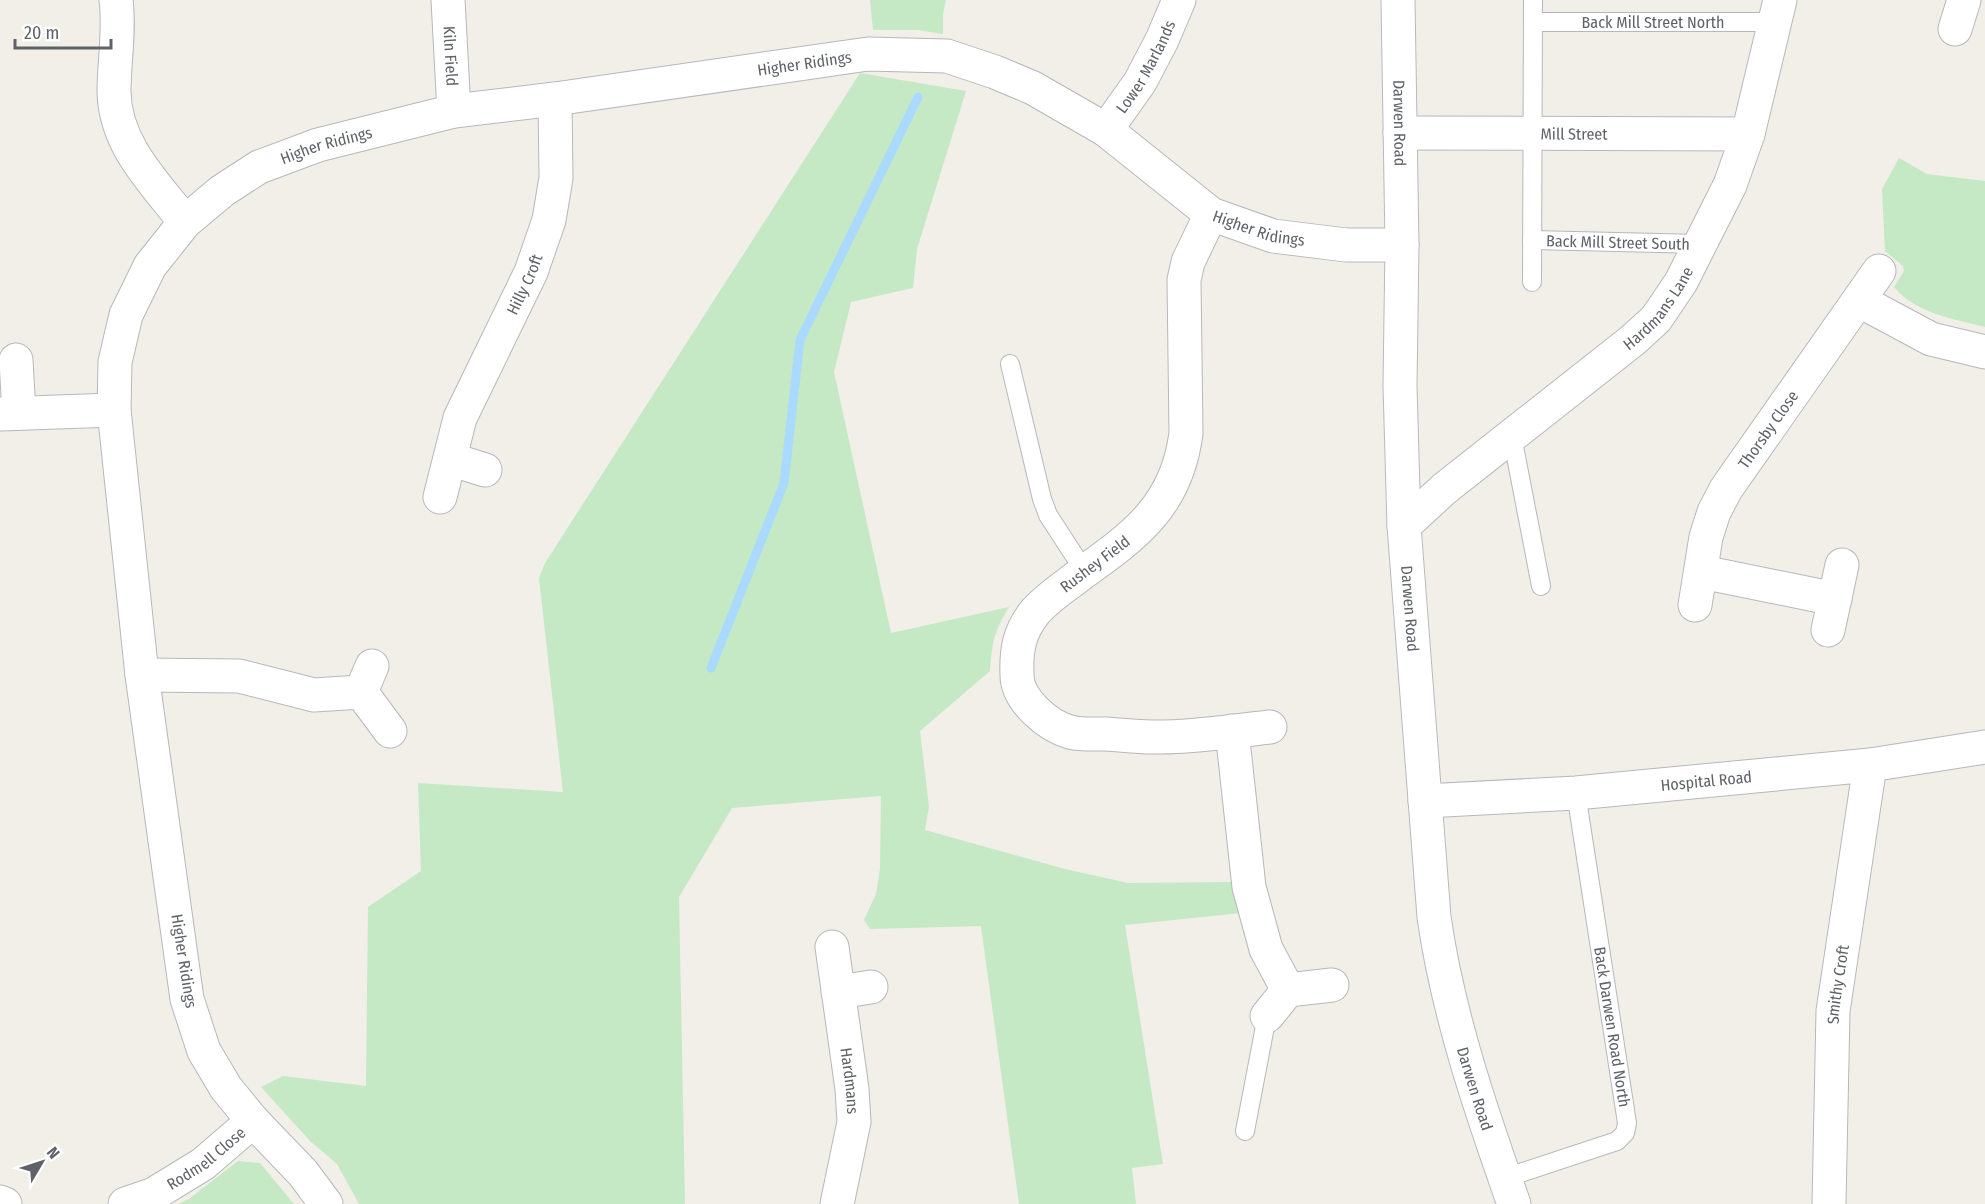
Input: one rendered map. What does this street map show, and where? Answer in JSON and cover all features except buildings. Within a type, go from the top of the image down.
[{"type":"street","points":[[116,0],[119,21],[114,92],[118,124],[134,157],[185,222]]},
{"type":"street","name":"Kiln Field","points":[[447,0],[454,111]]},
{"type":"street","name":"Lower Marlands","points":[[1106,130],[1140,82],[1162,40],[1179,0]]},
{"type":"street","name":"Darwen Road","points":[[1398,0],[1402,245],[1400,386],[1404,526],[1434,917],[1439,955],[1465,1053],[1509,1191]]},
{"type":"street","name":"Hardmans Lane","points":[[1404,526],[1444,489],[1633,340],[1656,319],[1681,282],[1730,185],[1749,134],[1777,11]]},
{"type":"street","name":"Higher Ridings","points":[[326,1204],[303,1173],[226,1088],[204,1051],[188,999],[142,675],[114,410],[115,362],[126,315],[150,266],[185,222],[222,191],[260,167],[318,145],[454,111],[555,99],[868,54],[947,56],[1033,88],[1106,130],[1211,214],[1273,236],[1346,245],[1402,245]]},
{"type":"street","name":"Hilly Croft","points":[[440,497],[460,418],[531,272],[549,220],[556,178],[555,99]]},
{"type":"street","name":"Mill Street","points":[[1400,133],[1749,134]]},
{"type":"street","name":"Rushey Field","points":[[1211,214],[1188,262],[1184,280],[1186,433],[1184,451],[1171,486],[1143,526],[1121,546],[1052,596],[1035,612],[1019,638],[1017,682],[1029,705],[1047,722],[1071,733],[1154,737],[1270,727]]},
{"type":"street","name":"Thorsby Close","points":[[1695,605],[1706,537],[1714,512],[1726,489],[1880,271]]},
{"type":"street","points":[[1860,301],[1931,339],[1985,352]]},
{"type":"street","points":[[16,360],[9,413],[114,410]]},
{"type":"street","points":[[450,459],[484,470]]},
{"type":"street","points":[[1702,572],[1831,615],[1842,564]]},
{"type":"street","points":[[142,675],[239,676],[314,695],[366,679],[390,731]]},
{"type":"street","points":[[1232,731],[1249,887],[1266,950],[1288,990]]},
{"type":"street","name":"Hospital Road","points":[[1425,801],[1576,793],[1870,765],[1985,747]]},
{"type":"street","name":"Smithy Croft","points":[[1829,1204],[1833,1011],[1870,765]]},
{"type":"street","name":"Hardmans","points":[[832,947],[852,1089],[854,1122],[837,1204]]},
{"type":"street","points":[[1267,1016],[1288,990],[1332,985]]},
{"type":"street","points":[[838,992],[871,987]]},
{"type":"street","name":"Rodmell Close","points":[[125,1204],[154,1194],[203,1164],[254,1121]]},
{"type":"street","points":[[0,1202],[5,1204]]},
{"type":"lane","points":[[1532,282],[1533,0]]},
{"type":"lane","name":"Back Mill Street North","points":[[1533,22],[1777,11]]},
{"type":"lane","name":"Back Mill Street South","points":[[1532,240],[1701,244]]},
{"type":"lane","points":[[1010,364],[1042,500],[1048,515],[1085,572]]},
{"type":"lane","points":[[1512,436],[1541,586]]},
{"type":"lane","name":"Back Darwen Road North","points":[[1509,1191],[1617,1141],[1625,1133],[1627,1123],[1576,793]]},
{"type":"lane","points":[[1245,1131],[1267,1016]]},
{"type":"green space","points":[[870,0],[946,0],[943,34],[918,30],[873,30]]},
{"type":"green space","points":[[860,73],[966,91],[917,249],[913,288],[851,302],[834,372],[891,633],[1009,607],[995,638],[990,671],[920,731],[929,807],[925,830],[1065,869],[1128,883],[1235,882],[1241,913],[1125,925],[1163,1164],[1132,1168],[1136,1204],[1019,1204],[981,926],[870,929],[864,920],[876,894],[880,869],[881,796],[732,808],[679,897],[685,1204],[359,1204],[337,1164],[311,1142],[261,1087],[283,1076],[366,1086],[368,907],[421,871],[418,783],[563,792],[539,578],[545,563]]},
{"type":"green space","points":[[1899,158],[1927,174],[1985,181],[1985,327],[1948,318],[1924,309],[1903,296],[1894,287],[1904,271],[1903,266],[1885,251],[1882,189]]},
{"type":"green space","points":[[238,1161],[260,1163],[294,1204],[178,1204],[189,1199]]},
{"type":"waterway","points":[[711,668],[784,483],[800,340],[918,97]]}]
